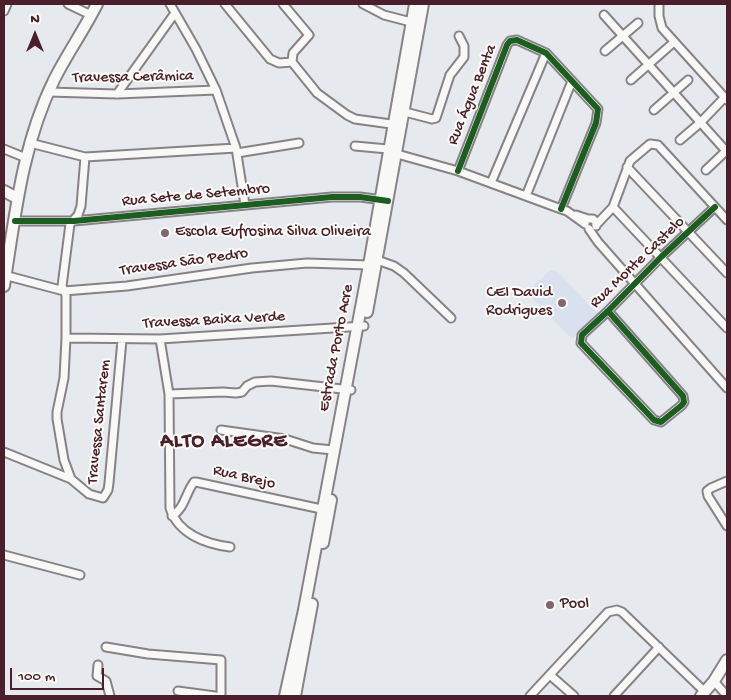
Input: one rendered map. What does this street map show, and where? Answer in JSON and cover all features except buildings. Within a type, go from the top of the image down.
[{"type":"main road","points":[[4,279],[15,221],[17,198],[30,143],[54,80],[97,4]]},
{"type":"main road","name":"Estrada Porto Acre","points":[[295,696],[326,510],[384,200],[415,4]]},
{"type":"main road","name":"Estrada Porto Acre","points":[[397,125],[404,112],[423,4]]},
{"type":"main road","points":[[4,191],[17,198]]},
{"type":"main road","name":"Estrada Porto Acre","points":[[285,696],[326,510],[333,450],[348,390]]},
{"type":"main road","points":[[703,694],[727,660]]},
{"type":"street","points":[[4,12],[7,4]]},
{"type":"street","points":[[68,4],[91,16]]},
{"type":"street","points":[[170,4],[196,49],[216,90],[237,151],[245,205]]},
{"type":"street","points":[[225,4],[270,59],[286,64],[292,62]]},
{"type":"street","points":[[283,4],[309,35],[293,53],[292,62],[318,93],[355,119],[397,125]]},
{"type":"street","points":[[363,4],[384,15],[412,22]]},
{"type":"street","points":[[661,6],[662,28],[726,99],[680,140]]},
{"type":"street","points":[[116,94],[175,13]]},
{"type":"street","points":[[604,15],[700,124],[727,151],[706,170]]},
{"type":"street","points":[[605,51],[638,23]]},
{"type":"street","points":[[404,112],[436,118],[450,75],[464,57],[464,46],[459,36]]},
{"type":"street","name":"Rua Água Benta","points":[[458,171],[507,45],[510,41],[517,40],[546,53],[598,109],[598,116],[564,210]]},
{"type":"street","points":[[631,80],[674,42]]},
{"type":"street","points":[[491,183],[546,53]]},
{"type":"street","points":[[654,110],[688,80]]},
{"type":"street","points":[[526,196],[572,81]]},
{"type":"street","name":"Travessa Cerâmica","points":[[49,92],[116,94],[216,90]]},
{"type":"street","points":[[30,143],[85,157],[237,151],[299,143]]},
{"type":"street","points":[[591,224],[604,218],[613,208],[630,161],[650,144],[654,143],[658,144],[727,220]]},
{"type":"street","points":[[355,146],[392,151],[458,171],[564,210],[591,224],[594,237],[727,388]]},
{"type":"street","points":[[4,149],[26,158]]},
{"type":"street","points":[[71,479],[64,460],[57,412],[64,378],[66,338],[66,295],[62,286],[70,228],[81,206],[85,157]]},
{"type":"street","points":[[627,167],[727,273]]},
{"type":"street","name":"Rua Sete de Setembro","points":[[15,221],[74,221],[332,197],[360,197],[384,200]]},
{"type":"street","name":"Rua Monte Castelo","points":[[608,311],[683,396],[684,402],[682,405],[661,422],[656,421],[581,343],[580,338],[634,283],[715,207]]},
{"type":"street","name":"Rua Monte Castelo","points":[[613,208],[727,328]]},
{"type":"street","points":[[373,262],[394,266],[404,273],[451,318]]},
{"type":"street","name":"Travessa São Pedro","points":[[4,279],[64,291],[128,286],[252,268],[307,263],[373,262]]},
{"type":"street","name":"Travessa Baixa Verde","points":[[66,338],[160,339],[360,326]]},
{"type":"street","points":[[160,339],[169,394],[170,508],[172,516],[182,528],[202,541],[230,547]]},
{"type":"street","name":"Travessa Santarem","points":[[71,479],[89,494],[103,498],[108,490],[122,340]]},
{"type":"street","points":[[169,394],[236,393],[242,392],[247,386],[255,382],[270,381],[348,390]]},
{"type":"street","points":[[221,430],[285,439],[312,448],[333,450]]},
{"type":"street","points":[[4,452],[71,479]]},
{"type":"street","points":[[727,481],[708,491],[708,496],[727,526]]},
{"type":"street","name":"Rua Brejo","points":[[172,516],[181,509],[194,482],[326,510]]},
{"type":"street","points":[[4,555],[80,575]]},
{"type":"street","points":[[530,696],[608,612],[617,610],[622,612],[659,647],[703,694]]},
{"type":"street","points":[[106,647],[148,654],[221,660],[221,696]]},
{"type":"street","points":[[614,696],[659,647]]},
{"type":"street","points":[[98,665],[97,676],[106,681],[110,696]]},
{"type":"street","points":[[550,675],[574,696]]},
{"type":"street","points":[[714,681],[727,696]]},
{"type":"street","points":[[178,691],[215,696]]},
{"type":"shaded area","name":"CEI David Rodrigues","points":[[551,270],[558,272],[599,315],[572,339],[526,292]]},
{"type":"cycle path","points":[[458,171],[507,45],[510,41],[517,40],[546,53],[598,109],[596,123],[561,209]]},
{"type":"cycle path","points":[[15,221],[74,221],[332,197],[360,197],[388,201]]},
{"type":"cycle path","points":[[608,311],[683,396],[684,402],[682,405],[661,422],[654,420],[581,343],[582,335],[715,207]]},
{"type":"place","name":"Escola Eufrosina Silva Oliveira","points":[[165,233]]},
{"type":"place","name":"CEI David Rodrigues","points":[[562,303]]},
{"type":"place","name":"Pool","points":[[550,605]]},
{"type":"district","name":"ALTO ALEGRE","points":[[224,443]]}]
